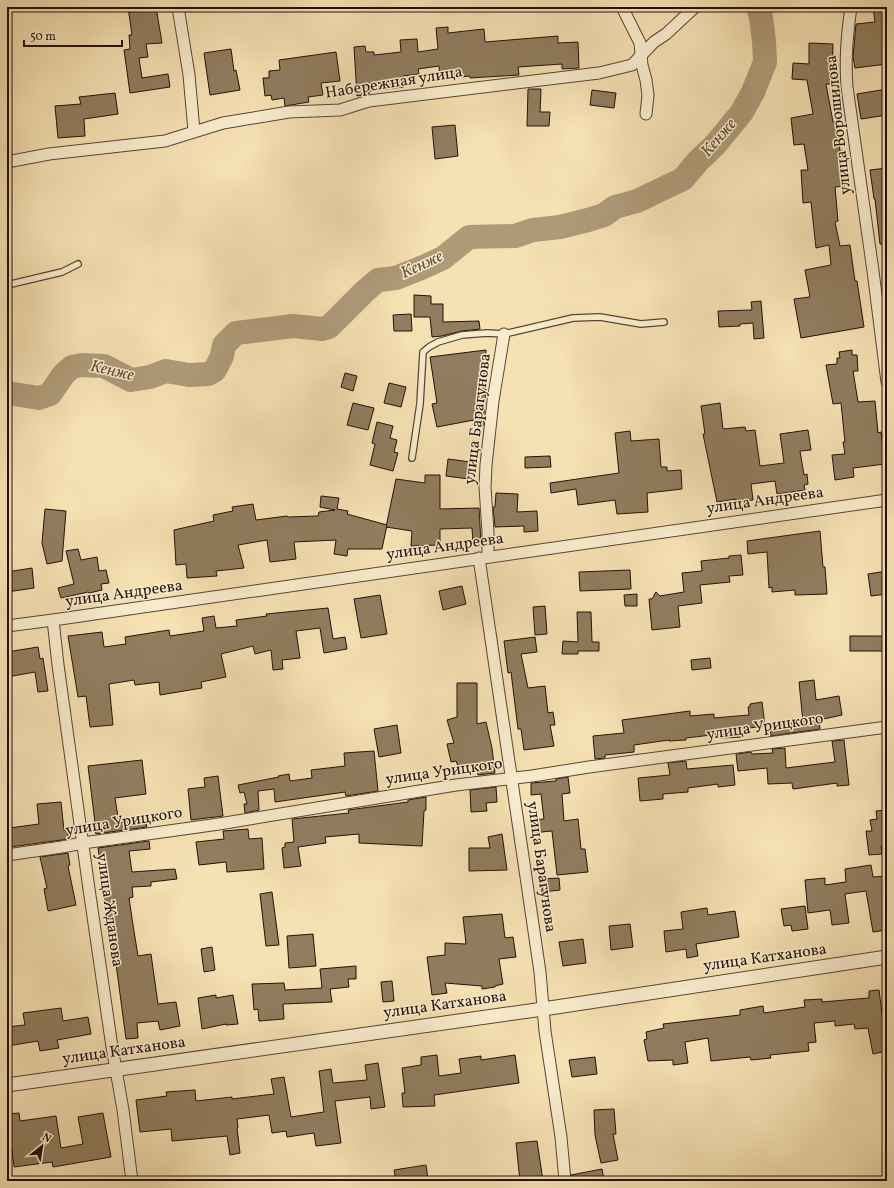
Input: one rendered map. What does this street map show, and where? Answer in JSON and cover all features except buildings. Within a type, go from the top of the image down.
[{"type":"street","points":[[178,7],[189,75],[194,132]]},
{"type":"street","points":[[622,7],[640,43],[642,65],[648,95],[646,114]]},
{"type":"street","name":"Набережная улица","points":[[7,162],[49,154],[165,141],[223,123],[289,112],[340,110],[373,100],[600,72],[632,65],[654,42],[666,34],[696,7]]},
{"type":"street","name":"улица Ворошилова","points":[[851,7],[845,62],[847,87],[887,382]]},
{"type":"street","name":"улица Барагунова","points":[[504,334],[493,401],[486,466],[485,487],[488,532],[483,557],[512,779],[540,972],[545,1031],[566,1181]]},
{"type":"street","name":"улица Андреева","points":[[7,626],[887,500]]},
{"type":"street","name":"улица Жданова","points":[[53,620],[58,666],[132,1181]]},
{"type":"street","name":"улица Урицкого","points":[[7,855],[218,824],[456,785],[512,779],[589,767],[887,727]]},
{"type":"street","name":"улица Катханова","points":[[7,1085],[544,1009],[887,957]]},
{"type":"lane","points":[[7,285],[62,272],[78,264]]},
{"type":"lane","points":[[412,458],[420,404],[423,352],[429,346],[462,335],[487,333],[504,334],[573,318],[600,317],[641,324],[664,322]]},
{"type":"waterway","name":"Кенже","points":[[7,393],[39,398],[50,394],[64,374],[72,367],[82,365],[104,366],[131,380],[150,377],[166,371],[189,375],[208,374],[215,370],[222,356],[224,345],[236,333],[293,326],[322,329],[329,327],[378,280],[396,278],[443,258],[469,237],[515,236],[533,230],[560,227],[588,220],[604,215],[615,207],[637,201],[683,179],[698,161],[715,145],[742,112],[753,92],[765,62],[761,17],[758,7]]}]
